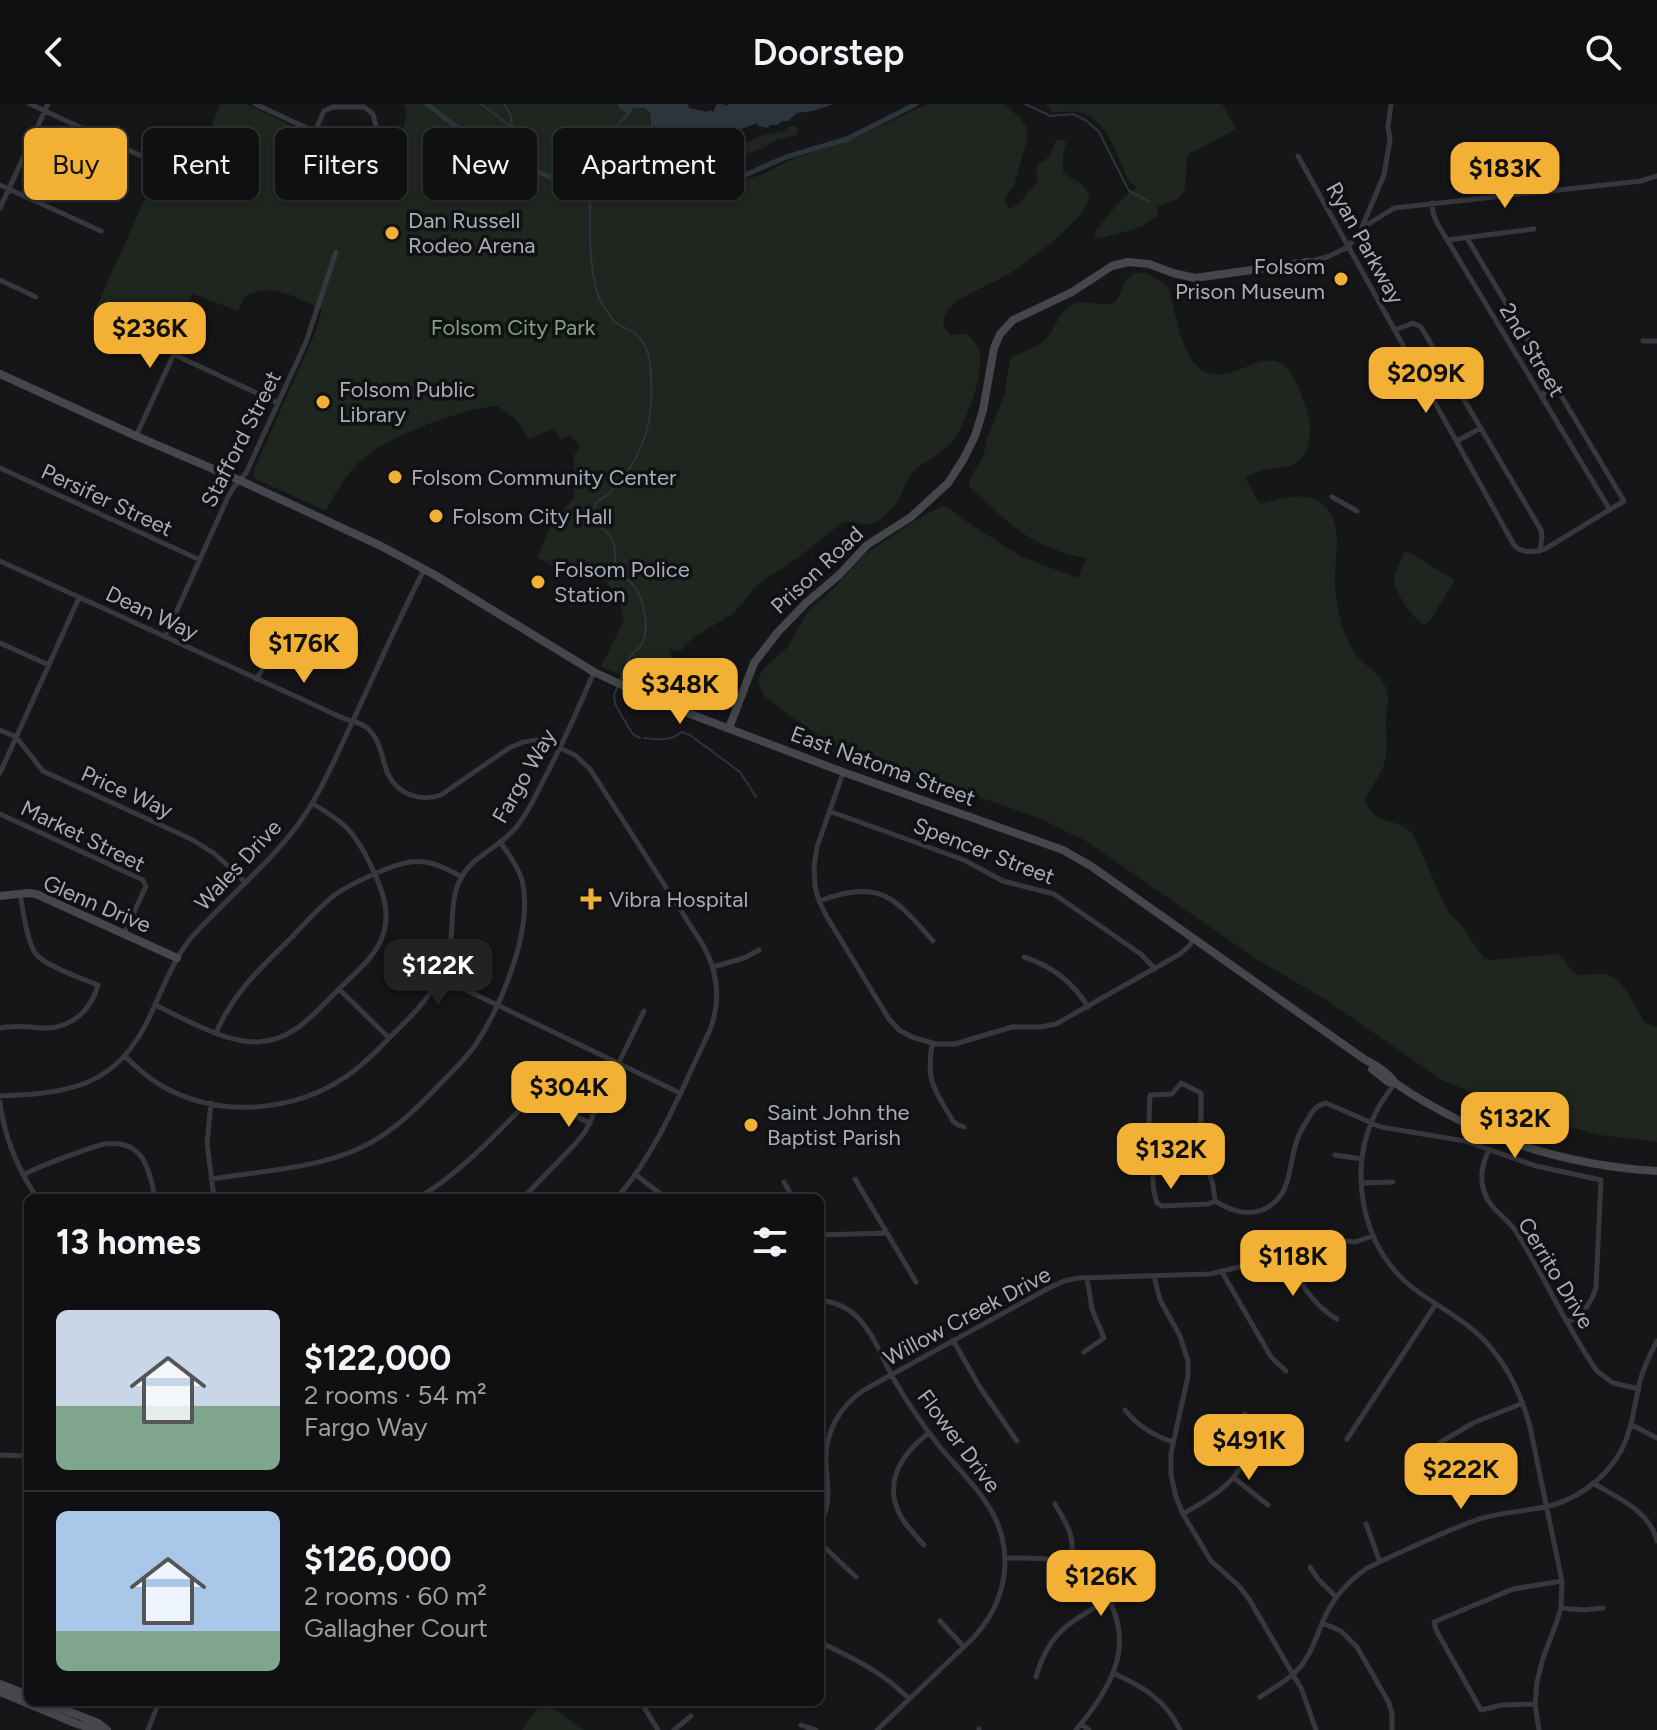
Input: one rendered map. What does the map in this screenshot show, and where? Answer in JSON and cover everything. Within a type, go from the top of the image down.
[{"type":"main road","name":"Prison Road","points":[[729,728],[754,663],[777,633],[867,545],[918,512],[948,483],[975,436],[994,348],[1000,334],[1013,320],[1072,292],[1112,266],[1128,262],[1149,264],[1195,278],[1313,261]]},
{"type":"main road","name":"East Natoma Street","points":[[0,374],[381,546],[598,674],[644,696],[843,772],[1063,850],[1091,866],[1391,1076],[1395,1083],[1467,1123],[1524,1146],[1583,1162],[1657,1171]]},
{"type":"main road","name":"Glenn Drive","points":[[0,896],[28,893],[40,896],[177,958]]},
{"type":"main road","points":[[0,1684],[24,1693]]},
{"type":"main road","points":[[0,1692],[24,1702]]},
{"type":"main road","points":[[35,1706],[98,1730]]},
{"type":"main road","points":[[55,1706],[98,1723],[107,1730]]},
{"type":"main road","points":[[52,1713],[82,1721],[85,1718]]},
{"type":"street","points":[[30,104],[143,157]]},
{"type":"street","points":[[0,208],[48,104]]},
{"type":"street","points":[[255,104],[309,128]]},
{"type":"street","points":[[1313,261],[1348,247],[1362,228],[1384,175],[1390,140],[1391,104]]},
{"type":"street","points":[[316,128],[324,111],[343,105],[364,107],[373,114],[376,128]]},
{"type":"street","name":"Ryan Parkway","points":[[1298,156],[1514,545],[1525,551],[1540,551]]},
{"type":"street","points":[[1362,228],[1394,208],[1641,181],[1657,176]]},
{"type":"street","points":[[0,185],[101,231]]},
{"type":"street","name":"2nd Street","points":[[1432,203],[1435,218],[1447,240],[1610,510]]},
{"type":"street","points":[[1447,240],[1534,229]]},
{"type":"street","points":[[1467,238],[1624,501],[1540,551]]},
{"type":"street","name":"Stafford Street","points":[[165,637],[228,497],[246,473],[306,342],[336,252]]},
{"type":"street","points":[[0,280],[36,297]]},
{"type":"street","points":[[136,436],[191,317]]},
{"type":"street","points":[[1395,330],[1413,323],[1421,327],[1541,530],[1540,551]]},
{"type":"street","points":[[1643,341],[1657,341]]},
{"type":"street","points":[[173,354],[278,403]]},
{"type":"street","points":[[1542,398],[1550,378]]},
{"type":"street","points":[[1457,441],[1481,428]]},
{"type":"street","name":"Persifer Street","points":[[0,468],[200,560]]},
{"type":"street","points":[[1332,497],[1357,511]]},
{"type":"street","name":"Dean Way","points":[[0,561],[365,726],[375,737],[387,773],[394,784],[408,795],[420,798],[441,795],[518,743],[532,740],[560,747]]},
{"type":"street","name":"Wales Drive","points":[[0,1099],[66,1091],[98,1077],[125,1056],[144,1030],[177,958],[193,936],[293,832],[312,803],[424,569]]},
{"type":"street","points":[[0,773],[79,598]]},
{"type":"street","points":[[0,643],[49,665]]},
{"type":"street","points":[[256,679],[274,652]]},
{"type":"street","name":"Fargo Way","points":[[462,877],[476,860],[501,843],[521,821],[598,674]]},
{"type":"street","name":"Price Way","points":[[0,730],[16,737],[43,771],[191,839],[215,854],[245,882]]},
{"type":"street","points":[[560,747],[581,759],[590,769],[703,945],[713,967],[717,992],[713,1021],[680,1093],[655,1143],[620,1194]]},
{"type":"street","points":[[843,772],[815,857],[814,876],[819,901],[889,1019],[905,1034],[932,1044],[955,1044],[1012,1027],[1052,1026],[1156,969],[1185,950],[1193,939]]},
{"type":"street","points":[[155,1005],[229,1038],[266,1041],[286,1035],[304,1024],[372,955],[384,933],[386,916],[385,903],[374,875],[352,834],[338,820],[312,803]]},
{"type":"street","name":"Spencer Street","points":[[829,811],[964,860],[1003,881],[1054,894],[1142,955],[1156,969]]},
{"type":"street","name":"Market Street","points":[[0,814],[143,880],[146,886],[124,934]]},
{"type":"street","points":[[211,1179],[328,1160],[360,1148],[384,1135],[415,1110],[463,1061],[482,1033],[509,977],[521,935],[524,894],[518,868],[501,843]]},
{"type":"street","points":[[125,1056],[163,1087],[211,1103],[254,1108],[286,1104],[306,1097],[362,1065],[418,1009],[439,977],[449,946],[455,898],[462,877],[435,864],[418,862],[397,865],[344,889],[321,907],[238,993],[216,1033]]},
{"type":"street","points":[[819,901],[855,891],[881,895],[901,906],[933,941]]},
{"type":"street","points":[[0,1028],[67,1024],[85,1011],[98,985],[37,955],[31,944],[20,894]]},
{"type":"street","points":[[713,967],[759,950]]},
{"type":"street","points":[[1024,957],[1045,965],[1063,977],[1088,1007]]},
{"type":"street","points":[[439,977],[680,1093]]},
{"type":"street","points":[[339,989],[389,1038]]},
{"type":"street","points":[[527,1194],[580,1140],[644,1011]]},
{"type":"street","points":[[932,1044],[929,1069],[932,1083],[953,1121],[964,1127]]},
{"type":"street","points":[[1157,1151],[1151,1142],[1150,1095],[1172,1094],[1181,1083],[1201,1093],[1201,1139],[1198,1149]]},
{"type":"street","points":[[1395,1083],[1375,1114],[1362,1159],[1365,1212],[1373,1236],[1386,1259],[1402,1278],[1463,1321],[1490,1348],[1509,1374],[1523,1403],[1562,1581],[1561,1608],[1537,1682],[1535,1704],[1539,1730]]},
{"type":"street","points":[[424,1194],[469,1161],[533,1096],[590,1123]]},
{"type":"street","points":[[0,1099],[7,1137],[35,1194]]},
{"type":"street","points":[[211,1103],[207,1143],[213,1194]]},
{"type":"street","points":[[1157,1151],[1154,1159],[1154,1196],[1162,1206],[1215,1201],[1246,1213],[1263,1210],[1275,1202],[1287,1186],[1294,1149],[1302,1128],[1322,1103],[1393,1130],[1465,1141],[1536,1166],[1601,1180],[1596,1288],[1585,1310],[1568,1322]]},
{"type":"street","points":[[23,1175],[102,1144],[119,1144],[138,1153],[146,1163],[154,1194]]},
{"type":"street","points":[[1157,1151],[1198,1149],[1203,1154],[1215,1201]]},
{"type":"street","name":"Cerrito Drive","points":[[1489,1149],[1481,1173],[1486,1198],[1512,1227],[1600,1374],[1618,1385],[1639,1389]]},
{"type":"street","points":[[1335,1155],[1362,1159]]},
{"type":"street","points":[[636,1175],[661,1194]]},
{"type":"street","points":[[855,1179],[916,1282]]},
{"type":"street","points":[[784,1182],[791,1194]]},
{"type":"street","points":[[1361,1183],[1393,1182]]},
{"type":"street","points":[[824,1235],[887,1233]]},
{"type":"street","name":"Willow Creek Drive","points":[[824,1514],[829,1501],[828,1440],[833,1424],[848,1403],[891,1374],[1056,1284],[1087,1278],[1222,1272],[1243,1266],[1295,1241],[1312,1238],[1355,1242],[1373,1236]]},
{"type":"street","points":[[1280,1246],[1311,1298],[1337,1319]]},
{"type":"street","points":[[1222,1272],[1271,1357],[1286,1371]]},
{"type":"street","points":[[1154,1276],[1160,1300],[1180,1336],[1188,1361],[1188,1376],[1173,1442],[1171,1475],[1176,1497],[1211,1561],[1244,1592],[1306,1698],[1316,1730]]},
{"type":"street","points":[[1084,1352],[1104,1338],[1092,1309],[1087,1278]]},
{"type":"street","name":"Flower Drive","points":[[824,1301],[838,1304],[858,1318],[868,1331],[929,1433],[990,1508],[999,1528],[1005,1558],[1002,1588],[995,1608],[979,1633],[877,1730]]},
{"type":"street","points":[[1347,1439],[1436,1304]]},
{"type":"street","points":[[953,1340],[979,1386],[1017,1441]]},
{"type":"street","points":[[1260,1697],[1293,1674],[1310,1653],[1336,1597],[1359,1574],[1475,1521],[1546,1507],[1569,1499],[1593,1483],[1618,1456],[1632,1425],[1644,1369],[1657,1341]]},
{"type":"street","points":[[1441,1442],[1473,1423],[1523,1403]]},
{"type":"street","points":[[1125,1410],[1149,1432],[1173,1442]]},
{"type":"street","points":[[1183,1514],[1217,1494],[1234,1478],[1248,1445],[1245,1414]]},
{"type":"street","points":[[1632,1425],[1657,1438]]},
{"type":"street","points":[[924,1545],[899,1512],[894,1488],[896,1472],[903,1457],[929,1433]]},
{"type":"street","points":[[824,1440],[828,1440]]},
{"type":"street","points":[[0,1455],[24,1456]]},
{"type":"street","points":[[1234,1478],[1268,1505]]},
{"type":"street","points":[[1593,1483],[1642,1513],[1657,1541]]},
{"type":"street","points":[[1055,1504],[1072,1536],[1073,1551],[1069,1565]]},
{"type":"street","points":[[1366,1524],[1380,1562]]},
{"type":"street","points":[[824,1547],[856,1577]]},
{"type":"street","points":[[1005,1558],[1042,1558],[1069,1565],[1091,1578],[1116,1615],[1120,1640],[1113,1673],[1076,1730]]},
{"type":"street","points":[[1310,1567],[1336,1597]]},
{"type":"street","points":[[1535,1704],[1502,1705],[1481,1710],[1434,1622],[1513,1589],[1562,1581]]},
{"type":"street","points":[[1036,1677],[1044,1655],[1060,1631],[1108,1599]]},
{"type":"street","points":[[1561,1608],[1603,1608]]},
{"type":"street","points":[[940,1621],[964,1647]]},
{"type":"street","points":[[1322,1623],[1341,1631],[1357,1647],[1389,1703],[1392,1730]]},
{"type":"street","points":[[824,1644],[879,1672],[909,1699]]},
{"type":"street","points":[[1113,1673],[1152,1694],[1166,1707],[1180,1730]]},
{"type":"street","points":[[148,1730],[157,1706]]},
{"type":"street","points":[[643,1706],[658,1730]]},
{"type":"street","points":[[674,1730],[691,1716]]},
{"type":"street","points":[[1081,1724],[1089,1730]]},
{"type":"street","points":[[801,1725],[816,1730]]},
{"type":"green space","name":"Folsom City Park","points":[[220,104],[246,104],[296,128],[275,128],[275,200],[407,200],[407,128],[403,128],[407,112],[403,104],[618,104],[626,112],[624,118],[636,108],[650,111],[649,122],[652,128],[553,128],[553,200],[744,200],[744,180],[790,160],[852,139],[928,104],[1004,104],[1020,118],[1028,136],[1014,186],[1007,195],[1005,203],[1009,209],[1020,203],[1035,184],[1037,168],[1049,155],[1056,140],[1066,143],[1063,172],[1082,185],[1089,197],[1079,216],[1042,250],[1009,274],[961,299],[947,311],[944,322],[950,335],[967,334],[979,349],[977,386],[955,438],[911,474],[893,507],[875,522],[844,521],[799,557],[758,584],[734,613],[694,637],[680,651],[670,649],[672,659],[643,682],[601,667],[624,620],[615,595],[604,578],[597,571],[582,565],[565,573],[537,557],[553,522],[574,497],[574,456],[580,445],[569,435],[562,440],[553,429],[529,439],[515,419],[497,406],[464,412],[404,434],[371,453],[349,473],[324,510],[256,479],[253,472],[316,331],[322,309],[275,291],[245,296],[238,311],[193,294],[164,353],[91,319],[144,200],[259,200],[259,128],[211,128]]},
{"type":"green space","points":[[1046,104],[1222,104],[1236,129],[1189,154],[1184,191],[1176,200],[1157,207],[1158,216],[1141,227],[1098,239],[1095,231],[1124,197],[1137,187],[1130,183],[1107,134],[1094,119],[1077,112],[1052,112]]},
{"type":"green space","points":[[791,126],[796,126],[798,130],[796,135],[744,155],[744,143],[783,132]]},
{"type":"green space","points":[[1135,273],[1147,273],[1168,287],[1182,341],[1198,367],[1220,374],[1265,361],[1276,361],[1292,374],[1310,422],[1306,450],[1295,463],[1263,470],[1245,478],[1260,504],[1284,498],[1318,500],[1334,523],[1337,542],[1335,591],[1342,627],[1354,652],[1384,685],[1388,700],[1385,761],[1365,799],[1375,815],[1413,834],[1448,912],[1484,958],[1557,954],[1576,975],[1603,974],[1611,976],[1623,986],[1645,1023],[1657,1027],[1657,1142],[1600,1135],[1519,1113],[1442,1080],[1325,999],[1258,960],[1086,841],[1041,819],[828,743],[764,696],[758,682],[761,673],[787,648],[808,611],[866,553],[942,506],[1022,557],[1078,578],[1086,558],[1035,541],[969,486],[1004,395],[1010,359],[1044,341],[1063,312],[1072,305],[1116,302],[1126,279]]},
{"type":"green space","points":[[1408,552],[1455,580],[1429,622],[1424,624],[1406,606],[1395,585],[1397,569],[1404,553]]},
{"type":"green space","points":[[539,1706],[551,1706],[584,1730],[522,1730]]},
{"type":"shaded area","points":[[618,104],[688,104],[689,108],[713,112],[717,104],[834,104],[797,113],[788,121],[768,128],[758,126],[758,123],[744,128],[663,128],[659,125],[651,128],[650,113],[644,108],[634,108],[625,120],[626,112]]},
{"type":"waterway","points":[[427,104],[495,150],[564,183],[667,190],[686,190],[736,179],[786,157],[847,139],[916,104]]},
{"type":"waterway","points":[[481,104],[512,128]]},
{"type":"waterway","points":[[504,104],[511,115],[512,126]]},
{"type":"waterway","points":[[1025,104],[1051,116],[1073,114],[1087,121],[1099,132],[1129,191],[1148,201]]},
{"type":"waterway","points":[[620,680],[630,657],[642,644],[646,630],[645,614],[638,592],[617,568],[613,542],[597,522],[593,511],[598,501],[622,479],[637,456],[649,418],[651,372],[642,341],[614,320],[597,292],[591,254],[590,209],[597,156],[605,140],[625,117]]},
{"type":"waterway","points":[[618,686],[614,695],[615,704],[630,730],[640,738]]},
{"type":"waterway","points":[[644,738],[664,739],[682,732],[690,735],[740,772],[756,797]]},
{"type":"place","name":"Dan Russell Rodeo Arena","points":[[392,233]]},
{"type":"place","name":"Folsom Prison Museum","points":[[1341,279]]},
{"type":"place","name":"Folsom Public Library","points":[[323,402]]},
{"type":"place","name":"Folsom Community Center","points":[[395,477]]},
{"type":"place","name":"Folsom City Hall","points":[[436,516]]},
{"type":"place","name":"Folsom Police Station","points":[[538,582]]},
{"type":"place","name":"Vibra Hospital","points":[[591,899]]},
{"type":"place","name":"Saint John the Baptist Parish","points":[[751,1125]]}]
